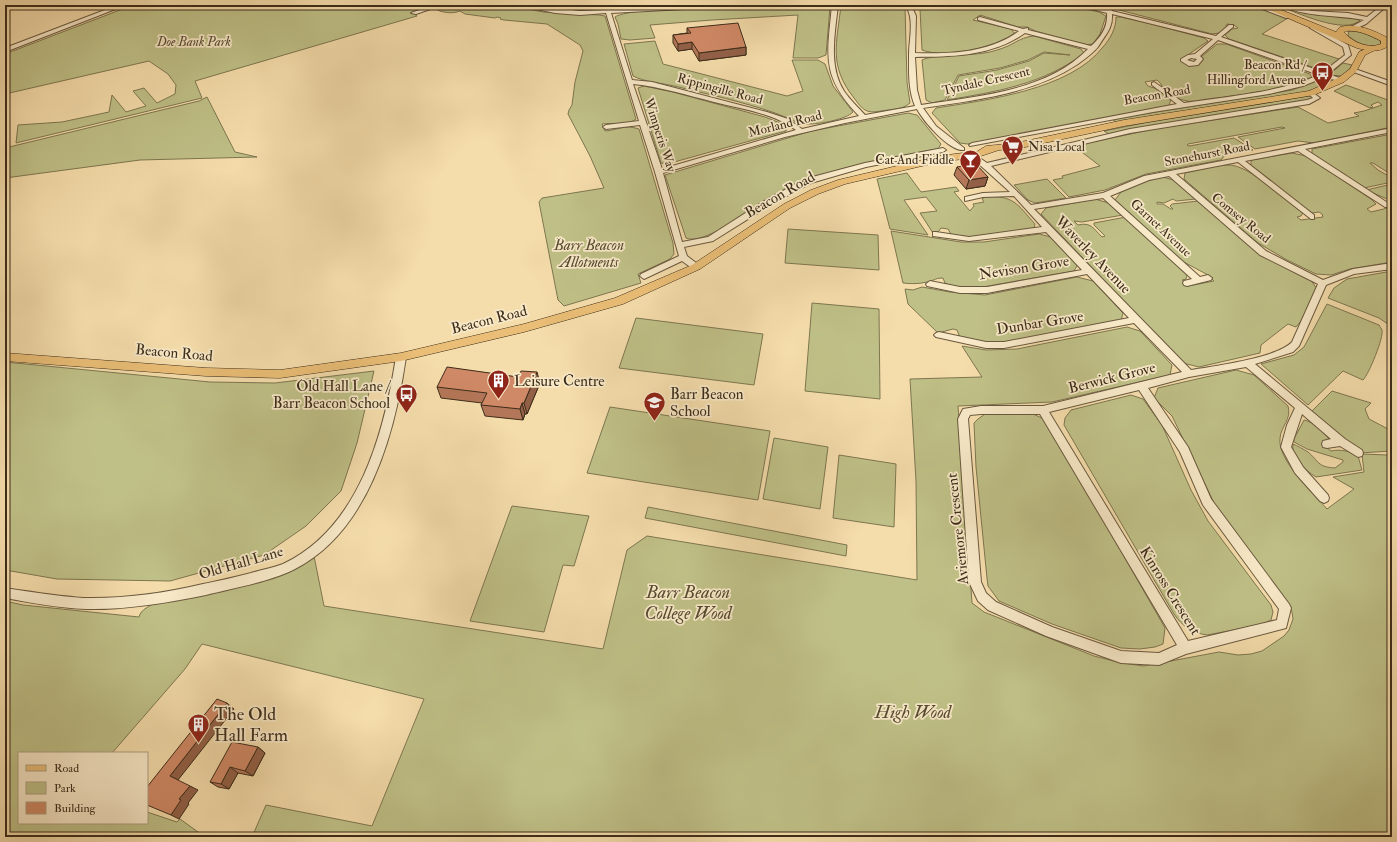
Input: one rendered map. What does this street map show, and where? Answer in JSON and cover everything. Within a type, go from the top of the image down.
[{"type":"highway","points":[[1262,5],[1349,41],[1377,48],[1392,49]]},
{"type":"highway","points":[[1273,5],[1320,22],[1375,34],[1392,41]]},
{"type":"highway","points":[[1349,41],[1340,32],[1343,29],[1350,28]]},
{"type":"highway","points":[[1375,34],[1386,44],[1377,48]]},
{"type":"main road","points":[[1349,41],[1362,54],[1377,48]]},
{"type":"main road","name":"Beacon Road","points":[[5,357],[242,374],[294,372],[401,357],[524,328],[619,301],[696,267],[782,209],[802,198],[821,189],[858,176],[945,154],[995,150],[1124,123],[1311,93],[1341,80],[1353,70],[1362,54]]},
{"type":"street","points":[[5,50],[123,5]]},
{"type":"street","points":[[414,13],[439,5]]},
{"type":"street","points":[[520,5],[555,11],[580,13],[607,8],[720,5]]},
{"type":"street","points":[[835,5],[832,65],[836,82],[848,100],[864,118]]},
{"type":"street","points":[[1080,5],[1109,8],[1217,38],[1272,56],[1323,76],[1341,80]]},
{"type":"street","name":"Beacon Road","points":[[974,151],[1182,105],[1269,92],[1301,85],[1323,76],[1348,55],[1348,49],[1341,42],[1309,26],[1255,5]]},
{"type":"street","points":[[1284,5],[1312,13],[1335,14],[1366,21],[1375,34]]},
{"type":"street","points":[[1350,28],[1366,21],[1385,5]]},
{"type":"street","points":[[912,6],[912,55],[915,96],[925,116],[944,138],[962,152]]},
{"type":"street","name":"Wimperis Way","points":[[607,8],[629,82],[659,172],[683,257]]},
{"type":"street","name":"Tyndale Crescent","points":[[920,108],[997,94],[1041,81],[1076,64],[1094,49],[1106,34],[1110,23],[1109,8]]},
{"type":"street","points":[[1329,9],[1335,14]]},
{"type":"street","points":[[980,19],[1094,49]]},
{"type":"street","points":[[1196,56],[1231,26]]},
{"type":"street","points":[[912,55],[934,56],[974,52],[1006,43],[1025,30]]},
{"type":"street","points":[[1353,70],[1392,84]]},
{"type":"street","name":"Rippingille Road","points":[[629,82],[652,84],[765,113],[786,120],[801,130]]},
{"type":"street","points":[[1154,84],[1182,105]]},
{"type":"street","points":[[986,164],[1130,131],[1309,102],[1317,98],[1311,93]]},
{"type":"street","name":"Morland Road","points":[[659,172],[801,130],[920,108]]},
{"type":"street","points":[[606,127],[643,123]]},
{"type":"street","name":"Stonehurst Road","points":[[1029,208],[1105,194],[1147,178],[1170,173],[1392,130]]},
{"type":"street","points":[[1300,149],[1385,206]]},
{"type":"street","name":"Waverley Avenue","points":[[974,151],[1135,320],[1189,374]]},
{"type":"street","name":"Beacon Road","points":[[679,245],[710,239],[769,202],[808,181],[865,165],[945,154]]},
{"type":"street","points":[[1239,160],[1307,218],[1320,215]]},
{"type":"street","name":"Comsey Road","points":[[1170,173],[1252,245],[1264,253],[1323,283]]},
{"type":"street","points":[[968,199],[983,195],[1015,194]]},
{"type":"street","name":"Garnet Avenue","points":[[1105,194],[1198,280]]},
{"type":"street","points":[[936,234],[947,233],[969,239],[1048,228]]},
{"type":"street","points":[[644,276],[683,257],[696,267]]},
{"type":"street","points":[[1323,283],[1353,272],[1392,266]]},
{"type":"street","name":"Nevison Grove","points":[[936,283],[960,290],[987,290],[1089,271]]},
{"type":"street","points":[[1187,283],[1208,278]]},
{"type":"street","name":"Berwick Grove","points":[[1043,410],[1189,374],[1248,362],[1290,350],[1296,344],[1323,283]]},
{"type":"street","name":"Dunbar Grove","points":[[939,335],[952,334],[966,342],[986,345],[1004,345],[1135,320]]},
{"type":"street","name":"Old Hall Lane","points":[[5,593],[42,600],[109,603],[165,597],[226,585],[283,568],[297,562],[324,543],[347,517],[362,492],[381,443],[397,388],[401,357]]},
{"type":"street","points":[[1248,362],[1341,442],[1358,453]]},
{"type":"street","name":"Kinross Crescent","points":[[1043,410],[1185,648],[1282,624],[1285,608],[1207,502],[1184,450],[1142,386]]},
{"type":"street","points":[[1300,407],[1292,425],[1286,447],[1299,470],[1317,483],[1324,498]]},
{"type":"street","name":"Aviemore Crescent","points":[[1043,410],[981,410],[967,412],[963,419],[975,582],[982,597],[992,606],[1050,632],[1121,656],[1159,660],[1185,648]]},
{"type":"street","points":[[1327,444],[1341,442]]},
{"type":"green space","name":"Doe Bank Park","points":[[133,5],[435,5],[413,13],[417,16],[195,81],[202,98],[16,143],[18,125],[62,122],[109,112],[112,95],[126,112],[146,106],[133,91],[144,88],[157,103],[175,94],[176,85],[168,74],[149,61],[5,94],[5,54]]},
{"type":"green space","name":"Barr Beacon Allotments","points":[[442,5],[509,5],[543,12],[605,16],[636,119],[624,124],[602,124],[605,131],[625,127],[639,129],[673,243],[674,254],[670,259],[638,274],[641,283],[564,306],[558,300],[539,202],[542,198],[604,188],[590,156],[568,114],[572,105],[575,82],[583,51],[580,45],[547,24],[504,20],[497,17],[465,14],[460,11],[447,12],[434,8]]},
{"type":"green space","points":[[530,5],[602,5],[603,8],[577,11]]},
{"type":"green space","points":[[612,5],[666,5],[663,7],[618,10]]},
{"type":"green space","points":[[748,5],[826,5],[830,7],[826,55],[818,58],[793,58],[798,15],[650,25],[655,38],[630,40],[621,39],[615,17],[638,11]]},
{"type":"green space","points":[[841,5],[890,5],[905,7],[907,82],[910,103],[904,107],[876,112],[865,110],[860,106],[846,86],[840,75],[836,53]]},
{"type":"green space","points":[[922,5],[1066,5],[1099,12],[1106,16],[1100,34],[1093,44],[1085,45],[1035,31],[1027,27],[1018,27],[980,15],[973,20],[1011,29],[1015,34],[1006,39],[982,47],[943,53],[922,50],[920,9]]},
{"type":"green space","points":[[1114,5],[1250,5],[1288,18],[1262,34],[1339,59],[1327,70],[1318,69],[1229,39],[1225,35],[1232,29],[1238,28],[1234,25],[1227,24],[1226,26],[1228,28],[1219,33],[1212,34],[1119,10]]},
{"type":"green space","points":[[1277,5],[1317,15],[1356,18],[1360,20],[1353,24],[1332,24],[1307,17]]},
{"type":"green space","points":[[1116,17],[1148,23],[1204,38],[1208,41],[1182,59],[1198,64],[1202,60],[1201,57],[1217,44],[1226,44],[1310,74],[1313,78],[1294,85],[1272,90],[1192,102],[1174,98],[1163,89],[1157,80],[1145,82],[1148,86],[1157,89],[1171,99],[1169,106],[967,144],[960,143],[932,113],[936,108],[1002,97],[1026,91],[1070,74],[1088,62],[1106,44],[1114,30]]},
{"type":"green space","points":[[1358,30],[1380,40],[1381,44],[1373,46],[1363,44],[1348,35],[1349,31]]},
{"type":"green space","points":[[1034,36],[1081,49],[1084,53],[1069,64],[1053,72],[1019,85],[983,94],[947,100],[959,76],[997,70],[1029,61],[1044,53],[1070,55],[1044,52],[1028,60],[1000,68],[958,75],[945,100],[932,103],[926,100],[922,60],[934,57],[990,52],[1024,38]]},
{"type":"green space","points":[[655,41],[663,64],[787,96],[803,91],[792,60],[818,60],[825,64],[833,86],[853,112],[850,115],[833,121],[806,124],[738,102],[648,81],[633,76],[624,44]]},
{"type":"green space","points":[[1343,63],[1352,65],[1349,70],[1341,76],[1329,75]]},
{"type":"green space","points":[[1322,78],[1328,78],[1332,82],[1305,93],[1117,123],[1112,119],[1292,90]]},
{"type":"green space","points":[[1346,85],[1388,100],[1392,98],[1392,127],[1314,143],[1298,141],[1255,149],[1238,137],[1285,128],[1282,127],[1188,144],[1187,145],[1189,146],[1234,138],[1253,150],[1225,155],[1221,160],[1146,174],[1105,190],[1069,197],[1053,180],[1063,178],[1062,176],[1100,166],[1074,146],[1154,129],[1298,107],[1328,123],[1359,116],[1354,113],[1382,105],[1378,102],[1371,105],[1373,107],[1370,108],[1334,91]]},
{"type":"green space","points":[[644,86],[673,92],[765,117],[788,126],[786,131],[667,164],[661,163],[638,88]]},
{"type":"green space","points":[[1309,96],[1314,97],[1312,99],[1109,134],[1104,131],[1149,122]]},
{"type":"green space","points":[[207,97],[235,152],[257,157],[140,160],[5,178],[5,148],[199,101]]},
{"type":"green space","points":[[908,113],[917,115],[941,144],[938,149],[848,167],[814,178],[780,193],[714,232],[703,237],[693,239],[686,238],[665,175],[811,131]]},
{"type":"green space","points":[[1392,134],[1392,175],[1373,163],[1370,163],[1378,170],[1392,178],[1392,182],[1364,188],[1312,154],[1312,149]]},
{"type":"green space","points":[[1292,153],[1306,156],[1371,199],[1376,204],[1367,209],[1371,212],[1392,207],[1392,262],[1350,269],[1331,275],[1316,274],[1287,260],[1258,243],[1184,179],[1185,173],[1217,166],[1236,166],[1256,176],[1303,213],[1301,216],[1297,217],[1301,220],[1323,217],[1319,212],[1312,213],[1251,168],[1251,160]]},
{"type":"green space","points":[[907,173],[921,192],[956,187],[959,191],[954,192],[970,211],[974,206],[973,204],[984,202],[982,199],[985,197],[1009,199],[1024,211],[1035,224],[1034,228],[968,238],[952,236],[948,229],[941,228],[938,232],[933,233],[920,213],[937,211],[926,197],[904,200],[928,235],[890,229],[877,179]]},
{"type":"green space","points":[[1163,177],[1177,181],[1196,199],[1176,201],[1173,199],[1164,203],[1157,202],[1157,204],[1163,204],[1173,209],[1170,206],[1172,204],[1198,201],[1235,233],[1310,279],[1317,289],[1301,321],[1296,327],[1288,324],[1261,345],[1260,353],[1199,367],[1183,363],[1041,214],[1046,208],[1095,199],[1112,204],[1123,215],[1082,222],[1074,221],[1078,225],[1086,224],[1092,226],[1102,237],[1105,236],[1094,225],[1094,223],[1126,217],[1187,275],[1186,279],[1182,280],[1188,286],[1214,281],[1208,275],[1182,261],[1115,200],[1121,192],[1147,181]]},
{"type":"green space","points":[[1047,179],[1066,198],[1035,203],[1028,200],[1014,185]]},
{"type":"green space","points":[[1392,184],[1392,201],[1366,190]]},
{"type":"green space","points":[[788,229],[878,235],[879,270],[785,263]]},
{"type":"green space","points":[[891,231],[961,242],[984,242],[1039,234],[1051,237],[1078,264],[1074,271],[977,288],[951,286],[945,283],[943,278],[921,283],[903,283]]},
{"type":"green space","points":[[1392,271],[1392,327],[1379,318],[1328,298],[1334,288],[1347,279]]},
{"type":"green space","points":[[1077,277],[1093,281],[1123,313],[1121,321],[1004,342],[983,342],[962,338],[957,330],[953,329],[938,333],[908,304],[905,289],[913,290],[922,287],[950,292],[985,295]]},
{"type":"green space","points":[[812,303],[879,309],[880,399],[805,391]]},
{"type":"green space","points":[[1327,304],[1379,325],[1382,330],[1381,340],[1369,371],[1363,380],[1343,371],[1308,405],[1261,364],[1294,355],[1304,347]]},
{"type":"green space","points":[[636,318],[763,334],[754,385],[619,368]]},
{"type":"green space","points":[[1127,327],[1140,331],[1172,365],[1170,375],[1052,402],[958,406],[972,603],[984,612],[1094,656],[1122,663],[1144,666],[1219,652],[1238,655],[1251,654],[1262,651],[1284,636],[1289,630],[1293,619],[1288,603],[1219,513],[1172,416],[1154,398],[1158,388],[1236,370],[1254,375],[1288,406],[1289,415],[1280,438],[1284,456],[1297,476],[1327,509],[1354,489],[1333,477],[1364,472],[1362,454],[1387,455],[1392,458],[1392,837],[252,837],[266,805],[372,826],[424,699],[202,644],[185,669],[113,752],[18,752],[18,824],[148,824],[148,812],[177,822],[180,819],[205,837],[5,837],[5,601],[23,605],[139,617],[144,610],[157,602],[314,556],[324,606],[603,649],[627,550],[647,536],[917,580],[916,481],[910,379],[982,377],[962,346],[986,350],[1017,349]]},
{"type":"green space","points":[[5,362],[210,382],[275,383],[374,371],[357,443],[341,491],[306,526],[264,555],[170,581],[57,579],[5,570]]},
{"type":"green space","points":[[1332,391],[1371,403],[1365,409],[1369,419],[1388,429],[1392,433],[1392,451],[1359,453],[1311,412]]},
{"type":"green space","points":[[1131,395],[1143,399],[1162,425],[1191,490],[1208,521],[1271,605],[1273,612],[1271,620],[1260,625],[1207,635],[1197,633],[1188,628],[1180,622],[1174,614],[1064,425],[1065,418],[1071,410]]},
{"type":"green space","points":[[610,407],[770,431],[758,500],[587,473]]},
{"type":"green space","points":[[1031,413],[1046,420],[1165,628],[1163,644],[1155,647],[1140,649],[1121,648],[1052,624],[999,601],[988,586],[976,467],[974,423],[985,414]]},
{"type":"green space","points":[[1304,420],[1321,430],[1329,439],[1328,444],[1325,446],[1331,451],[1345,451],[1358,456],[1362,470],[1316,477],[1307,471],[1296,459],[1293,444],[1308,452],[1321,465],[1335,468],[1343,462],[1343,460],[1307,449],[1294,442],[1294,439]]},
{"type":"green space","points":[[774,438],[828,447],[820,509],[763,499]]},
{"type":"green space","points":[[839,455],[896,464],[894,527],[833,518]]},
{"type":"green space","points":[[512,506],[589,516],[574,566],[563,565],[544,632],[470,621]]},
{"type":"green space","points":[[648,507],[847,545],[846,556],[645,518]]},
{"type":"building","points":[[738,23],[746,47],[699,53],[692,42],[678,44],[673,35],[691,33],[687,28]]},
{"type":"building","points":[[976,164],[988,177],[969,180],[957,167]]},
{"type":"building","points":[[447,367],[518,377],[521,371],[537,372],[520,409],[481,405],[487,393],[437,387]]},
{"type":"building","points":[[217,699],[227,703],[170,776],[190,786],[179,799],[181,800],[171,815],[148,805],[148,786]]},
{"type":"building","points":[[232,742],[258,747],[245,771],[230,767],[221,784],[210,782]]},
{"type":"place","name":"Beacon Rd / Hillingford Avenue","points":[[1322,92]]},
{"type":"place","name":"Nisa Local","points":[[1013,166]]},
{"type":"place","name":"Cat And Fiddle","points":[[970,180]]},
{"type":"place","name":"Leisure Centre","points":[[499,400]]},
{"type":"place","name":"Old Hall Lane / Barr Beacon School","points":[[406,414]]},
{"type":"place","name":"Barr Beacon School","points":[[655,422]]},
{"type":"place","name":"The Old Hall Farm","points":[[199,744]]},
{"type":"park label","name":"Barr Beacon College Wood","points":[[688,602]]},
{"type":"park label","name":"High Wood","points":[[913,712]]}]
